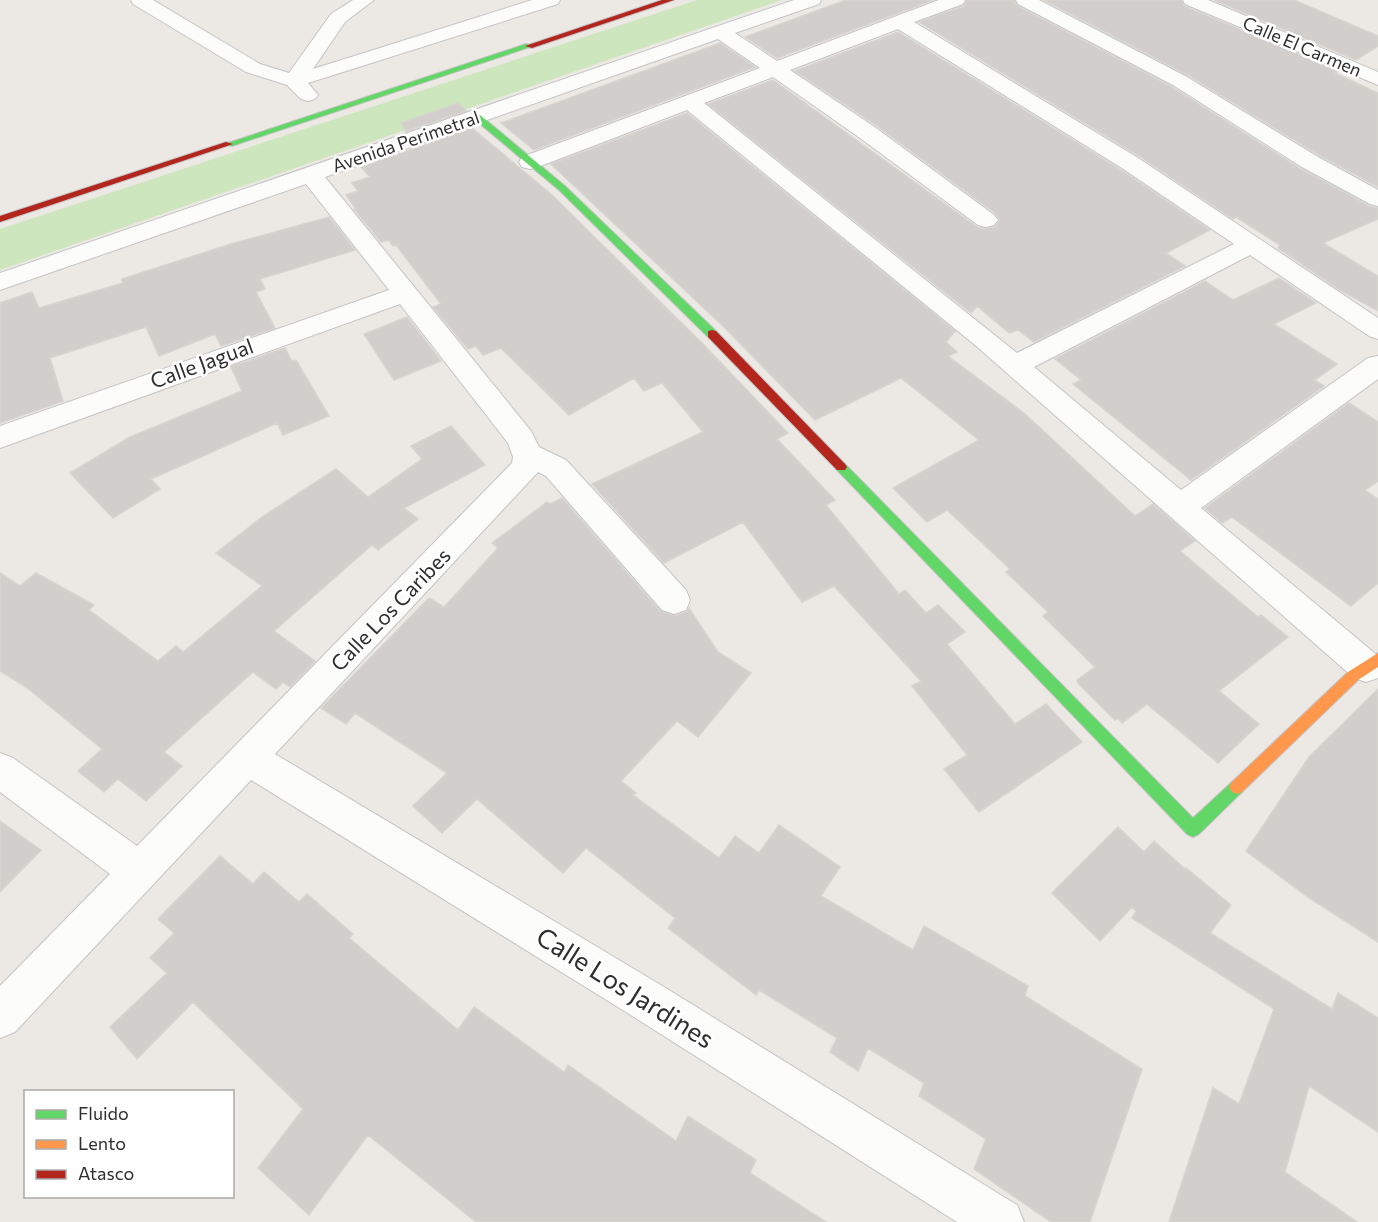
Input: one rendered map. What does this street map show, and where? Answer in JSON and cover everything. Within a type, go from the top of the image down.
[{"type":"main road","points":[[0,219],[670,0]]},
{"type":"main road","points":[[477,117],[562,188],[713,335],[1193,829],[1353,676],[1372,663]]},
{"type":"street","points":[[140,0],[253,68],[306,93],[551,0]]},
{"type":"street","points":[[306,93],[338,18],[364,0]]},
{"type":"street","name":"Avenida Perimetral","points":[[0,282],[812,0]]},
{"type":"street","points":[[531,162],[956,0]]},
{"type":"street","points":[[1025,0],[1180,81],[1310,162],[1378,199]]},
{"type":"street","name":"Calle El Carmen","points":[[1192,0],[1378,79]]},
{"type":"street","points":[[900,22],[1130,163],[1378,330]]},
{"type":"street","points":[[721,32],[868,133],[986,220]]},
{"type":"street","points":[[690,102],[852,230],[1015,365],[1180,507],[1372,663]]},
{"type":"street","points":[[311,175],[521,439],[528,457],[538,458],[556,468],[674,600]]},
{"type":"street","points":[[1015,365],[1251,245]]},
{"type":"street","name":"Calle Jagual","points":[[0,437],[405,293]]},
{"type":"street","points":[[1180,507],[1378,365]]},
{"type":"street","name":"Calle Los Caribes","points":[[0,1017],[509,487],[525,468],[528,457]]},
{"type":"street","name":"Calle Los Jardines","points":[[248,758],[649,1002],[1000,1222]]},
{"type":"street","points":[[0,770],[139,871]]},
{"type":"green space","points":[[697,0],[782,0],[0,270],[0,229]]},
{"type":"building","points":[[846,0],[933,0],[777,58],[745,37]]},
{"type":"building","points":[[967,0],[1014,0],[1017,6],[1172,87],[1301,169],[1369,206],[1378,208],[1378,219],[1323,243],[1378,276],[1378,311],[1340,290],[1278,248],[1280,245],[1236,217],[1233,219],[1139,156],[919,22],[964,6]]},
{"type":"building","points":[[1044,0],[1181,0],[1184,6],[1339,71],[1335,73],[1378,93],[1378,187],[1319,155],[1188,75]]},
{"type":"building","points":[[1214,0],[1294,0],[1378,36],[1378,46],[1356,60]]},
{"type":"building","points":[[898,32],[1121,170],[1210,230],[1166,253],[1185,266],[1034,342],[1018,330],[1009,333],[977,306],[971,313],[708,104],[773,80],[977,227],[985,229],[995,227],[1000,220],[995,213],[877,126],[795,71]]},
{"type":"building","points":[[720,43],[755,67],[534,150],[501,123]]},
{"type":"building","points":[[458,103],[466,111],[406,131],[401,123]]},
{"type":"building","points":[[687,113],[955,331],[946,342],[957,352],[948,356],[1025,414],[1135,516],[1153,504],[1195,541],[1180,551],[1258,617],[1261,615],[1288,637],[1219,691],[1259,724],[1218,763],[1147,704],[1122,723],[1118,718],[1115,720],[1078,683],[1077,680],[1095,667],[1043,616],[1048,612],[1006,572],[1010,569],[947,510],[927,522],[893,488],[979,440],[901,378],[815,420],[724,327],[551,164]]},
{"type":"building","points":[[472,128],[552,195],[702,343],[788,433],[777,439],[835,500],[826,505],[899,594],[905,590],[926,613],[938,605],[965,632],[947,644],[1015,724],[1046,704],[1082,742],[979,812],[944,769],[967,755],[912,686],[921,681],[834,586],[802,602],[743,522],[664,563],[592,484],[703,432],[662,383],[644,391],[634,378],[569,415],[501,348],[483,355],[476,346],[468,349],[433,307],[441,304],[396,245],[393,246],[389,240],[381,242],[354,209],[356,209],[346,195],[358,191],[352,183],[370,177],[361,167]]},
{"type":"building","points":[[329,217],[355,250],[260,279],[265,289],[256,292],[275,328],[221,346],[215,334],[159,356],[146,327],[50,358],[63,401],[0,423],[0,303],[32,292],[39,308],[123,283],[122,279],[231,244]]},
{"type":"building","points":[[1279,278],[1316,303],[1274,324],[1337,364],[1315,380],[1324,386],[1191,480],[1073,384],[1081,380],[1055,359],[1205,281],[1233,300]]},
{"type":"building","points":[[407,317],[441,361],[394,380],[364,334]]},
{"type":"building","points":[[285,348],[292,361],[296,360],[329,416],[283,435],[277,423],[151,479],[160,489],[113,518],[70,473],[130,437],[242,391],[231,367]]},
{"type":"building","points":[[1349,403],[1378,422],[1378,481],[1365,490],[1378,499],[1378,583],[1351,606],[1232,517],[1222,523],[1205,508]]},
{"type":"building","points":[[451,426],[485,465],[404,508],[418,519],[378,550],[372,545],[274,631],[315,661],[290,687],[283,682],[276,689],[253,672],[164,752],[182,766],[146,801],[118,779],[104,792],[78,771],[102,749],[26,687],[0,671],[0,573],[20,586],[36,573],[94,605],[89,610],[158,661],[176,646],[183,652],[262,586],[216,553],[262,517],[336,469],[368,497],[422,459],[411,446]]},
{"type":"building","points":[[562,498],[660,611],[675,616],[687,612],[689,608],[718,652],[751,673],[698,737],[677,721],[621,781],[636,793],[633,795],[719,858],[735,836],[759,853],[779,825],[840,867],[821,896],[913,950],[924,926],[1028,986],[1025,996],[1142,1069],[1090,1222],[1051,1222],[974,1169],[986,1139],[919,1096],[924,1083],[868,1048],[858,1071],[830,1052],[837,1038],[759,990],[756,995],[668,928],[675,918],[586,848],[563,873],[477,799],[442,833],[413,806],[447,773],[355,713],[346,724],[321,708],[429,598],[444,607],[498,548],[492,543],[547,502],[550,504]]},
{"type":"building","points":[[1378,689],[1378,942],[1309,898],[1246,851],[1309,757]]},
{"type":"building","points":[[0,821],[41,850],[0,892]]},
{"type":"building","points":[[1118,827],[1144,852],[1154,841],[1231,905],[1210,933],[1332,1009],[1338,993],[1378,1018],[1378,1132],[1309,1086],[1285,1172],[1357,1222],[1169,1222],[1213,1088],[1239,1104],[1274,1009],[1132,918],[1136,911],[1132,907],[1100,941],[1052,893]]},
{"type":"building","points":[[220,856],[253,884],[264,872],[299,902],[307,894],[353,934],[349,938],[458,1030],[474,1007],[564,1072],[568,1065],[676,1141],[688,1116],[756,1160],[750,1173],[826,1222],[476,1222],[368,1135],[309,1215],[258,1168],[303,1109],[193,1002],[137,1059],[110,1027],[167,973],[150,958],[174,933],[158,919]]},
{"type":"traffic: fast","points":[[229,144],[529,46]]},
{"type":"traffic: fast","points":[[477,117],[562,188],[712,334]]},
{"type":"traffic: fast","points":[[841,467],[1193,829],[1237,787]]},
{"type":"traffic: slow","points":[[1237,787],[1353,676],[1378,659]]},
{"type":"traffic: jam","points":[[529,46],[670,0]]},
{"type":"traffic: jam","points":[[0,219],[229,144]]},
{"type":"traffic: jam","points":[[712,334],[841,467]]}]
